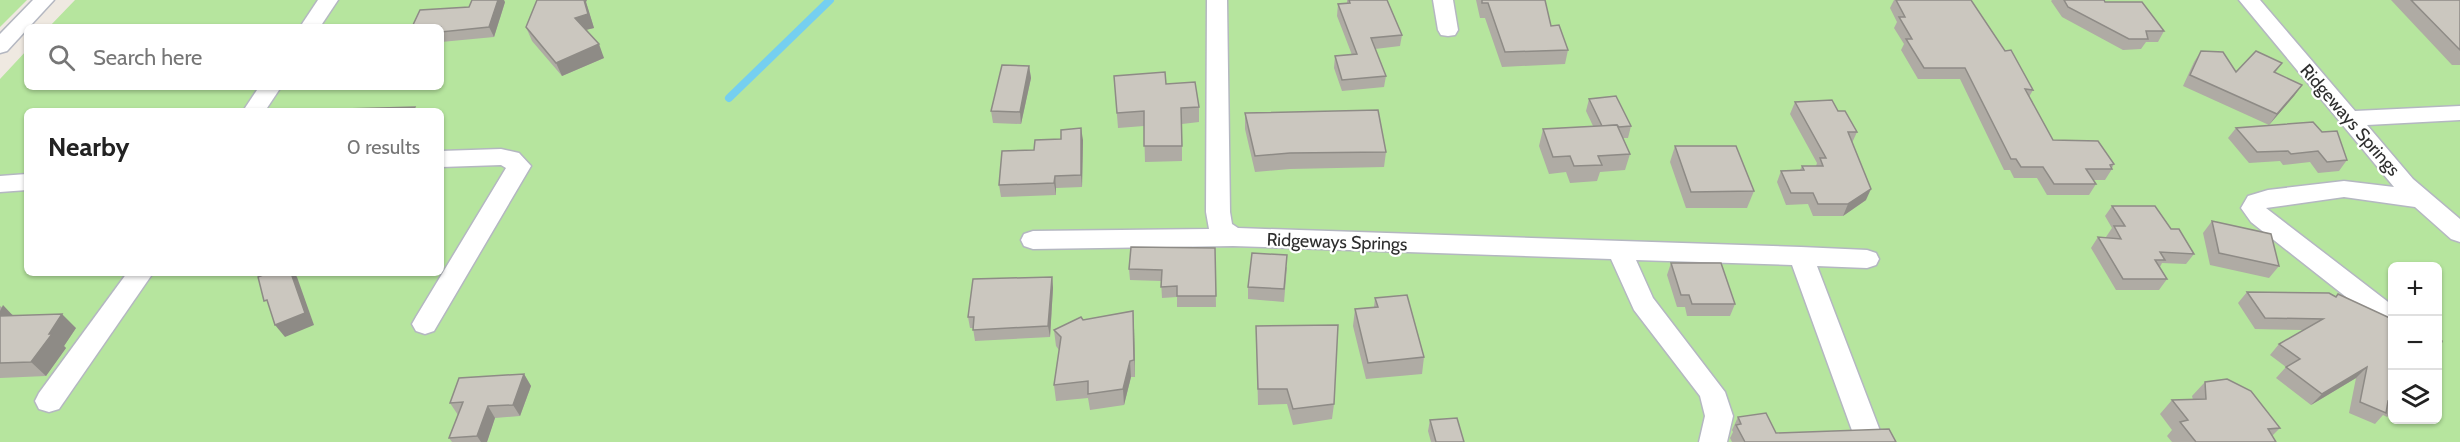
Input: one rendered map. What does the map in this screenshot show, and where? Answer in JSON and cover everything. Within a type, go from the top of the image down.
[{"type":"street","points":[[0,46],[44,0]]},
{"type":"street","points":[[312,24],[328,0]]},
{"type":"street","points":[[1217,0],[1218,212],[1221,228],[1233,237]]},
{"type":"street","points":[[1443,0],[1448,30]]},
{"type":"street","name":"Ridgeways Springs","points":[[2249,0],[2348,119],[2419,199],[2460,233]]},
{"type":"street","points":[[0,22],[21,23]]},
{"type":"street","points":[[256,108],[268,90]]},
{"type":"street","points":[[2348,119],[2460,113]]},
{"type":"street","points":[[425,324],[519,166],[511,159],[501,157],[444,159]]},
{"type":"street","points":[[0,184],[24,182]]},
{"type":"street","points":[[2388,316],[2259,216],[2253,207],[2256,202],[2268,198],[2344,189],[2419,199]]},
{"type":"street","name":"Ridgeways Springs","points":[[1033,240],[1233,237],[1868,259]]},
{"type":"street","points":[[1620,252],[1643,303],[1712,392],[1719,416],[1713,442]]},
{"type":"street","points":[[1801,256],[1868,436]]},
{"type":"street","points":[[49,401],[139,276]]},
{"type":"green space","points":[[0,0],[27,0],[0,27]]},
{"type":"green space","points":[[75,0],[2460,0],[2460,442],[0,442],[0,79],[24,53],[24,90],[444,90],[444,24],[52,24]]},
{"type":"building","points":[[472,0],[498,0],[489,27],[444,32],[444,24],[413,24],[420,10],[469,7]]},
{"type":"building","points":[[537,0],[584,0],[588,14],[575,18],[599,44],[556,63],[526,27]]},
{"type":"building","points":[[1349,0],[1387,0],[1402,35],[1371,38],[1386,76],[1342,80],[1335,56],[1357,54],[1338,4],[1350,3]]},
{"type":"building","points":[[1482,0],[1545,0],[1551,26],[1559,25],[1568,50],[1505,52],[1488,3],[1482,3]]},
{"type":"building","points":[[1896,0],[1971,0],[2005,51],[2011,50],[2033,90],[2025,89],[2053,140],[2098,141],[2114,164],[2110,165],[2112,169],[2086,169],[2096,184],[2054,184],[2043,167],[2021,167],[2016,159],[2011,159],[1965,68],[1924,68],[1906,39],[1912,39],[1899,17],[1905,17]]},
{"type":"building","points":[[2064,0],[2142,2],[2164,31],[2146,31],[2148,39],[2129,39],[2068,7]]},
{"type":"building","points":[[2411,0],[2460,0],[2460,50]]},
{"type":"building","points":[[2201,51],[2223,52],[2236,72],[2256,51],[2282,63],[2274,72],[2302,85],[2277,114],[2190,75]]},
{"type":"building","points":[[1002,65],[1029,66],[1020,112],[991,111]]},
{"type":"building","points":[[1165,72],[1166,84],[1195,82],[1199,107],[1181,108],[1182,146],[1144,146],[1144,111],[1117,113],[1114,76]]},
{"type":"building","points":[[1616,96],[1631,126],[1602,126],[1589,99]]},
{"type":"building","points":[[1832,100],[1838,111],[1845,111],[1857,132],[1848,132],[1871,189],[1848,204],[1818,204],[1813,193],[1791,193],[1781,171],[1804,170],[1802,166],[1823,166],[1820,158],[1826,158],[1795,102]]},
{"type":"building","points":[[1378,110],[1386,152],[1290,153],[1255,156],[1245,113]]},
{"type":"building","points":[[2313,122],[2322,132],[2337,131],[2347,160],[2327,162],[2318,151],[2291,154],[2288,151],[2257,152],[2236,128]]},
{"type":"building","points":[[1617,125],[1630,154],[1598,156],[1602,165],[1574,166],[1570,156],[1553,157],[1543,129]]},
{"type":"building","points":[[1081,128],[1081,175],[1055,176],[1054,183],[999,185],[1002,151],[1034,150],[1035,140],[1061,139],[1061,130]]},
{"type":"building","points":[[1675,146],[1736,146],[1754,191],[1691,192]]},
{"type":"building","points":[[2112,206],[2155,206],[2171,229],[2179,229],[2194,254],[2160,252],[2165,260],[2155,260],[2167,279],[2123,279],[2098,237],[2121,239],[2114,226],[2125,226]]},
{"type":"building","points":[[2212,221],[2271,234],[2279,266],[2219,253]]},
{"type":"building","points":[[1131,247],[1215,248],[1216,296],[1177,296],[1177,286],[1161,287],[1162,270],[1129,269]]},
{"type":"building","points":[[1252,253],[1287,255],[1284,289],[1248,287]]},
{"type":"building","points":[[1671,263],[1721,263],[1735,304],[1692,304],[1689,295],[1681,295]]},
{"type":"building","points":[[292,276],[305,313],[275,325],[267,300],[264,301],[258,277]]},
{"type":"building","points":[[1052,277],[1048,326],[973,330],[974,317],[968,317],[973,279]]},
{"type":"building","points":[[2247,292],[2329,293],[2336,297],[2338,294],[2388,317],[2386,413],[2360,402],[2367,367],[2322,394],[2286,367],[2300,359],[2279,344],[2323,319],[2265,318]]},
{"type":"building","points":[[1407,295],[1424,357],[1368,363],[1355,309],[1378,307],[1375,298]]},
{"type":"building","points":[[1133,311],[1134,360],[1130,361],[1123,389],[1088,394],[1088,381],[1054,385],[1061,337],[1054,330],[1081,317],[1083,320]]},
{"type":"building","points":[[62,314],[49,334],[52,334],[31,362],[0,363],[0,316]]},
{"type":"building","points":[[1338,325],[1334,404],[1293,409],[1287,389],[1258,389],[1256,326]]},
{"type":"building","points":[[524,374],[513,405],[488,406],[477,436],[449,438],[463,402],[450,403],[459,378]]},
{"type":"building","points":[[2227,379],[2251,391],[2280,428],[2268,429],[2276,442],[2196,442],[2180,422],[2188,420],[2172,400],[2206,399],[2205,382]]},
{"type":"building","points":[[1766,413],[1776,433],[1889,429],[1896,442],[1745,442],[1736,425],[1741,424],[1738,417]]},
{"type":"building","points":[[1457,418],[1464,442],[1436,442],[1430,420]]},
{"type":"waterway","points":[[729,98],[830,0]]}]
